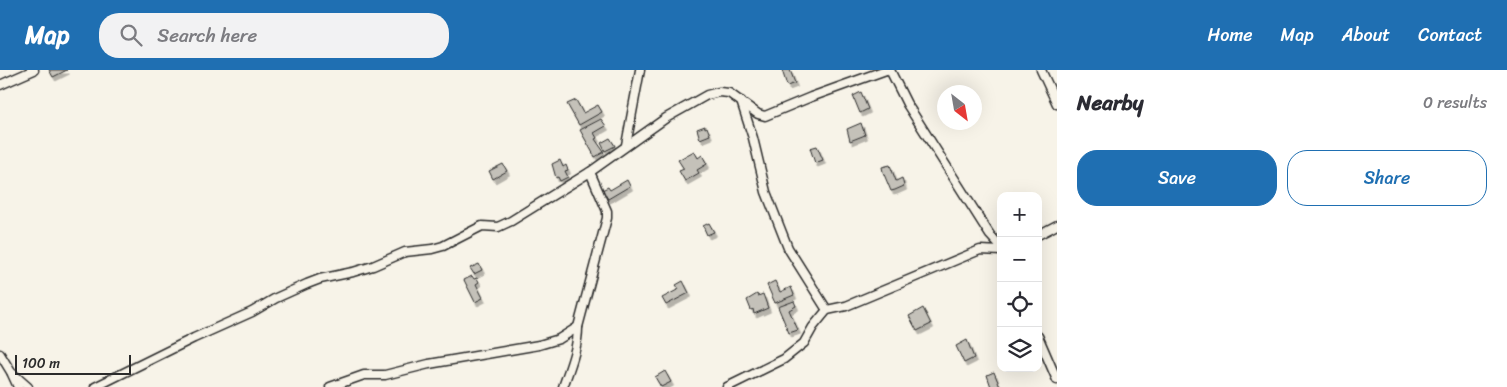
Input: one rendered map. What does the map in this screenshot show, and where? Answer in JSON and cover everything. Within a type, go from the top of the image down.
[{"type":"street","points":[[0,85],[34,70]]},
{"type":"street","points":[[626,145],[640,70]]},
{"type":"street","points":[[95,387],[307,284],[373,266],[405,252],[432,250],[482,226],[498,227],[511,221],[590,172],[666,118],[706,96],[719,92],[730,93],[758,114],[765,116],[886,70]]},
{"type":"street","points":[[890,70],[907,104],[990,235],[997,243]]},
{"type":"street","points":[[1041,70],[1057,104]]},
{"type":"street","points":[[741,101],[753,138],[766,192],[788,248],[827,310]]},
{"type":"street","points":[[563,387],[574,356],[578,340],[578,327],[608,218],[607,211],[590,172]]},
{"type":"street","points":[[1042,233],[1057,225]]},
{"type":"street","points":[[727,387],[784,360],[804,343],[813,327],[827,310],[846,306],[980,250],[997,251]]},
{"type":"street","points":[[330,387],[364,375],[385,374],[429,364],[539,345],[559,339],[578,327]]},
{"type":"street","points":[[1042,345],[1057,380]]},
{"type":"street","points":[[0,354],[18,387]]},
{"type":"street","points":[[11,372],[28,387]]},
{"type":"building","points":[[49,70],[67,70],[53,77]]},
{"type":"building","points":[[782,70],[790,70],[795,83],[787,86]]},
{"type":"building","points":[[861,92],[868,109],[860,113],[853,96]]},
{"type":"building","points":[[576,100],[583,113],[598,105],[602,112],[579,125],[567,104]]},
{"type":"building","points":[[601,119],[606,126],[594,133],[597,138],[595,139],[604,152],[595,157],[580,130]]},
{"type":"building","points":[[861,123],[865,135],[850,141],[847,129]]},
{"type":"building","points":[[705,126],[710,135],[700,139],[697,129]]},
{"type":"building","points":[[610,138],[615,146],[605,151],[601,143]]},
{"type":"building","points":[[817,146],[823,160],[815,163],[810,148]]},
{"type":"building","points":[[694,151],[698,158],[702,155],[707,164],[697,170],[699,173],[685,181],[679,171],[684,169],[678,160]]},
{"type":"building","points":[[560,160],[563,167],[566,165],[568,170],[565,171],[568,177],[560,181],[558,177],[556,178],[552,164]]},
{"type":"building","points":[[503,164],[507,171],[493,179],[489,171]]},
{"type":"building","points":[[890,165],[896,181],[902,178],[904,186],[891,191],[882,167]]},
{"type":"building","points":[[627,180],[630,186],[608,199],[602,190],[608,187],[610,190]]},
{"type":"building","points":[[709,223],[714,232],[707,235],[703,226]]},
{"type":"building","points":[[479,264],[482,270],[474,274],[470,268]]},
{"type":"building","points":[[472,276],[474,279],[477,278],[479,282],[476,284],[483,298],[475,302],[464,280]]},
{"type":"building","points":[[683,281],[689,293],[666,305],[662,298],[679,289],[676,285]]},
{"type":"building","points":[[775,281],[780,292],[791,287],[794,295],[775,303],[767,285]]},
{"type":"building","points":[[757,294],[758,296],[763,294],[768,308],[754,314],[747,300]]},
{"type":"building","points":[[794,301],[796,306],[789,310],[798,330],[789,333],[778,307]]},
{"type":"building","points":[[923,308],[931,324],[917,331],[909,316]]},
{"type":"building","points":[[967,340],[974,358],[964,363],[956,346]]},
{"type":"building","points":[[665,371],[671,382],[661,387],[655,377]]},
{"type":"building","points":[[994,372],[1000,387],[991,387],[987,375]]}]
